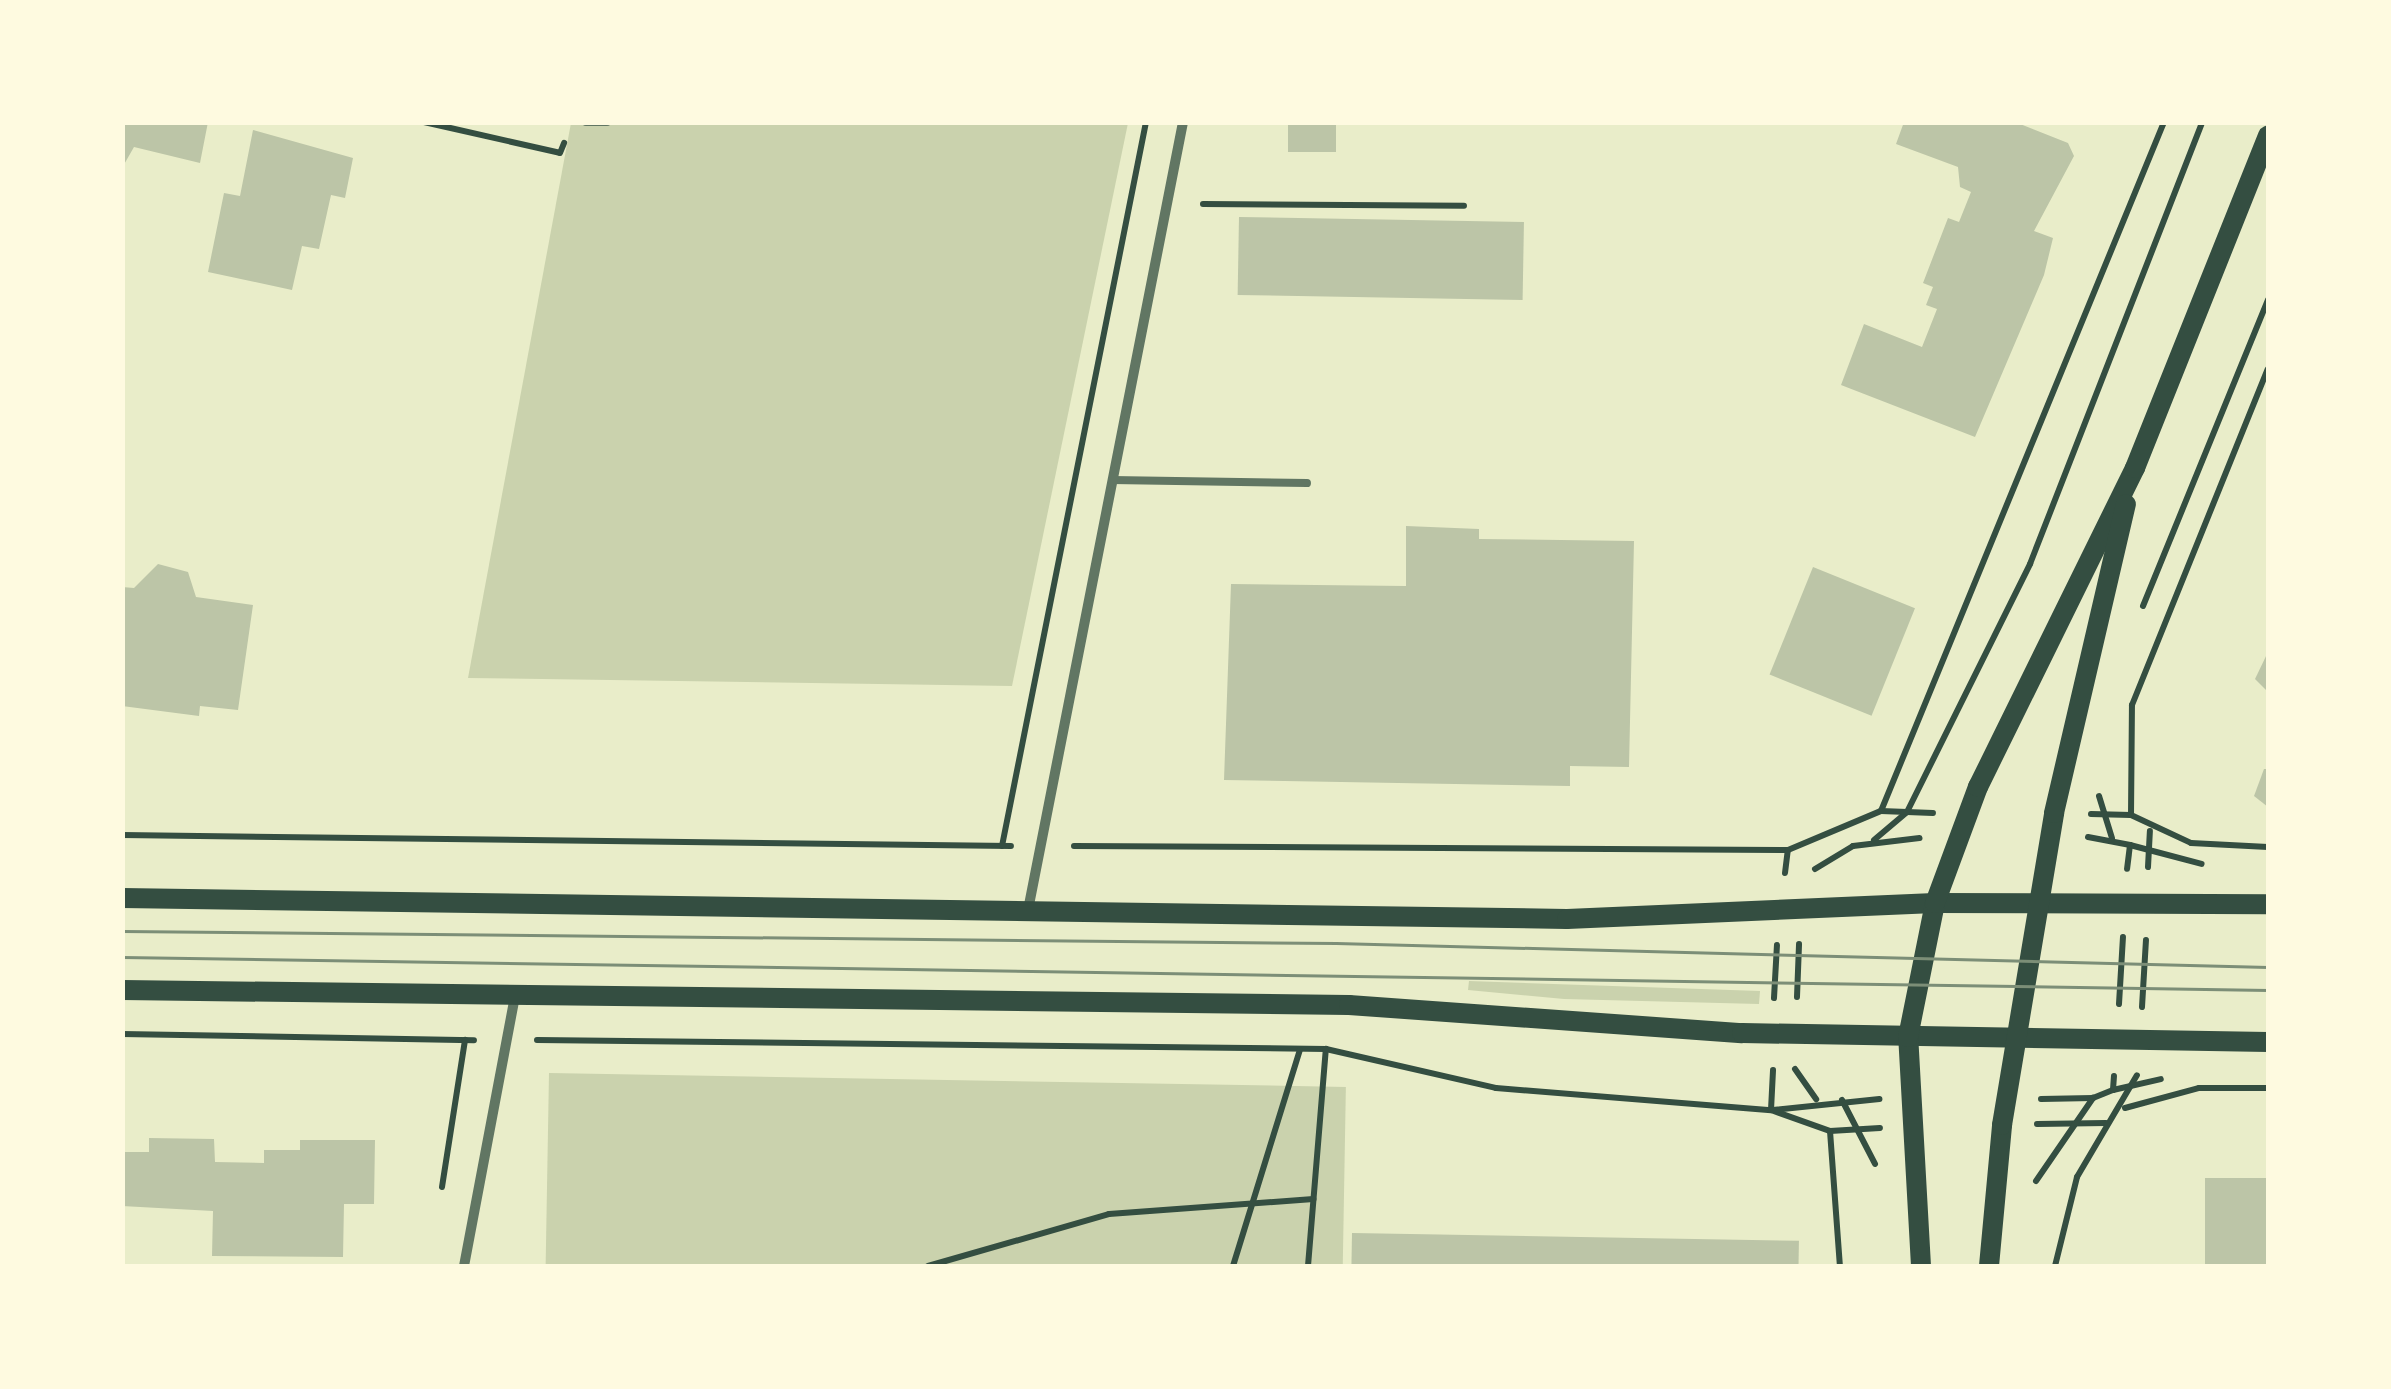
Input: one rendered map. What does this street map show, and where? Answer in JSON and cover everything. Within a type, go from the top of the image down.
[{"type":"main road","points":[[1920,1266],[1908,1038],[1936,903],[1978,788],[2135,468],[2268,136]]},
{"type":"main road","points":[[1989,1266],[2002,1125],[2039,903],[2135,468]]},
{"type":"main road","points":[[122,898],[1029,906],[1567,919],[1936,903],[2148,900],[2268,904]]},
{"type":"main road","points":[[122,990],[1349,1005],[1774,1034],[2268,1042]]},
{"type":"street","points":[[1029,906],[1183,122]]},
{"type":"street","points":[[464,1266],[516,994]]},
{"type":"lane","points":[[586,122],[607,122]]},
{"type":"lane","points":[[1112,480],[1307,483]]},
{"type":"path","points":[[424,122],[560,153],[571,122]]},
{"type":"path","points":[[1002,846],[1146,122]]},
{"type":"path","points":[[122,835],[1002,846],[1788,850],[1881,811],[2164,122]]},
{"type":"path","points":[[1872,842],[1906,812],[2015,597],[2202,122]]},
{"type":"path","points":[[1203,204],[1464,206]]},
{"type":"path","points":[[2140,612],[2268,300]]},
{"type":"path","points":[[2268,369],[2132,705],[2131,814],[2150,831],[2268,847]]},
{"type":"path","points":[[2096,782],[2112,838]]},
{"type":"path","points":[[2006,1100],[2093,1098],[2113,1090],[2128,1040],[2148,900],[2150,831]]},
{"type":"path","points":[[2130,845],[2208,865]]},
{"type":"path","points":[[1772,1110],[1788,850]]},
{"type":"path","points":[[2055,1266],[2077,1177],[2106,1123],[2124,1108],[2136,1085],[2128,1040],[2125,900]]},
{"type":"path","points":[[122,1034],[1326,1050],[1573,1098],[1772,1110],[1841,1099],[1910,1099]]},
{"type":"path","points":[[439,1210],[465,1040]]},
{"type":"path","points":[[1233,1266],[1250,1201],[1300,1050]]},
{"type":"path","points":[[1308,1266],[1326,1050]]},
{"type":"path","points":[[2124,1108],[2199,1088],[2268,1088]]},
{"type":"path","points":[[2033,1201],[2069,1124],[2093,1098]]},
{"type":"path","points":[[1841,1099],[1862,1131],[1877,1169]]},
{"type":"path","points":[[1772,1110],[1830,1131],[1886,1127]]},
{"type":"path","points":[[2002,1125],[2106,1123]]},
{"type":"path","points":[[1830,1131],[1840,1266]]},
{"type":"path","points":[[928,1266],[1109,1214],[1250,1201],[1313,1200]]},
{"type":"green space","points":[[571,123],[1128,123],[1012,686],[468,678]]},
{"type":"green space","points":[[1469,981],[1760,991],[1759,1004],[1564,999],[1468,990]]},
{"type":"green space","points":[[549,1073],[1346,1087],[1343,1266],[546,1266]]},
{"type":"building","points":[[122,122],[208,122],[200,163],[134,147],[122,168]]},
{"type":"building","points":[[1288,122],[1336,122],[1336,152],[1288,152]]},
{"type":"building","points":[[1904,122],[2015,122],[2068,143],[2074,156],[2034,231],[2053,238],[2044,275],[1975,437],[1841,385],[1864,324],[1922,347],[1937,309],[1926,305],[1933,287],[1923,283],[1948,218],[1959,222],[1971,192],[1960,187],[1958,167],[1896,144]]},
{"type":"building","points":[[253,130],[353,158],[345,198],[331,195],[319,249],[302,246],[292,290],[208,272],[224,193],[240,196]]},
{"type":"building","points":[[1239,217],[1524,222],[1523,300],[1238,295]]},
{"type":"building","points":[[1406,526],[1479,529],[1479,539],[1634,541],[1629,767],[1570,766],[1570,786],[1224,780],[1231,584],[1406,586]]},
{"type":"building","points":[[158,564],[188,572],[196,597],[253,605],[238,710],[200,706],[199,716],[122,706],[122,587],[134,588]]},
{"type":"building","points":[[1813,567],[1915,608],[1872,716],[1770,675]]},
{"type":"building","points":[[2268,652],[2268,692],[2255,679]]},
{"type":"building","points":[[2264,769],[2268,769],[2268,807],[2254,796]]},
{"type":"building","points":[[149,1138],[214,1139],[215,1162],[264,1163],[264,1150],[300,1150],[300,1140],[375,1140],[374,1204],[344,1204],[343,1257],[212,1256],[213,1211],[122,1206],[122,1152],[149,1152]]},
{"type":"building","points":[[2205,1178],[2268,1178],[2268,1266],[2205,1266]]},
{"type":"building","points":[[1352,1233],[1799,1241],[1798,1266],[1351,1266]]},
{"type":"tram line","points":[[122,931],[1336,943],[2268,967]]},
{"type":"tram line","points":[[122,957],[2268,990]]}]
